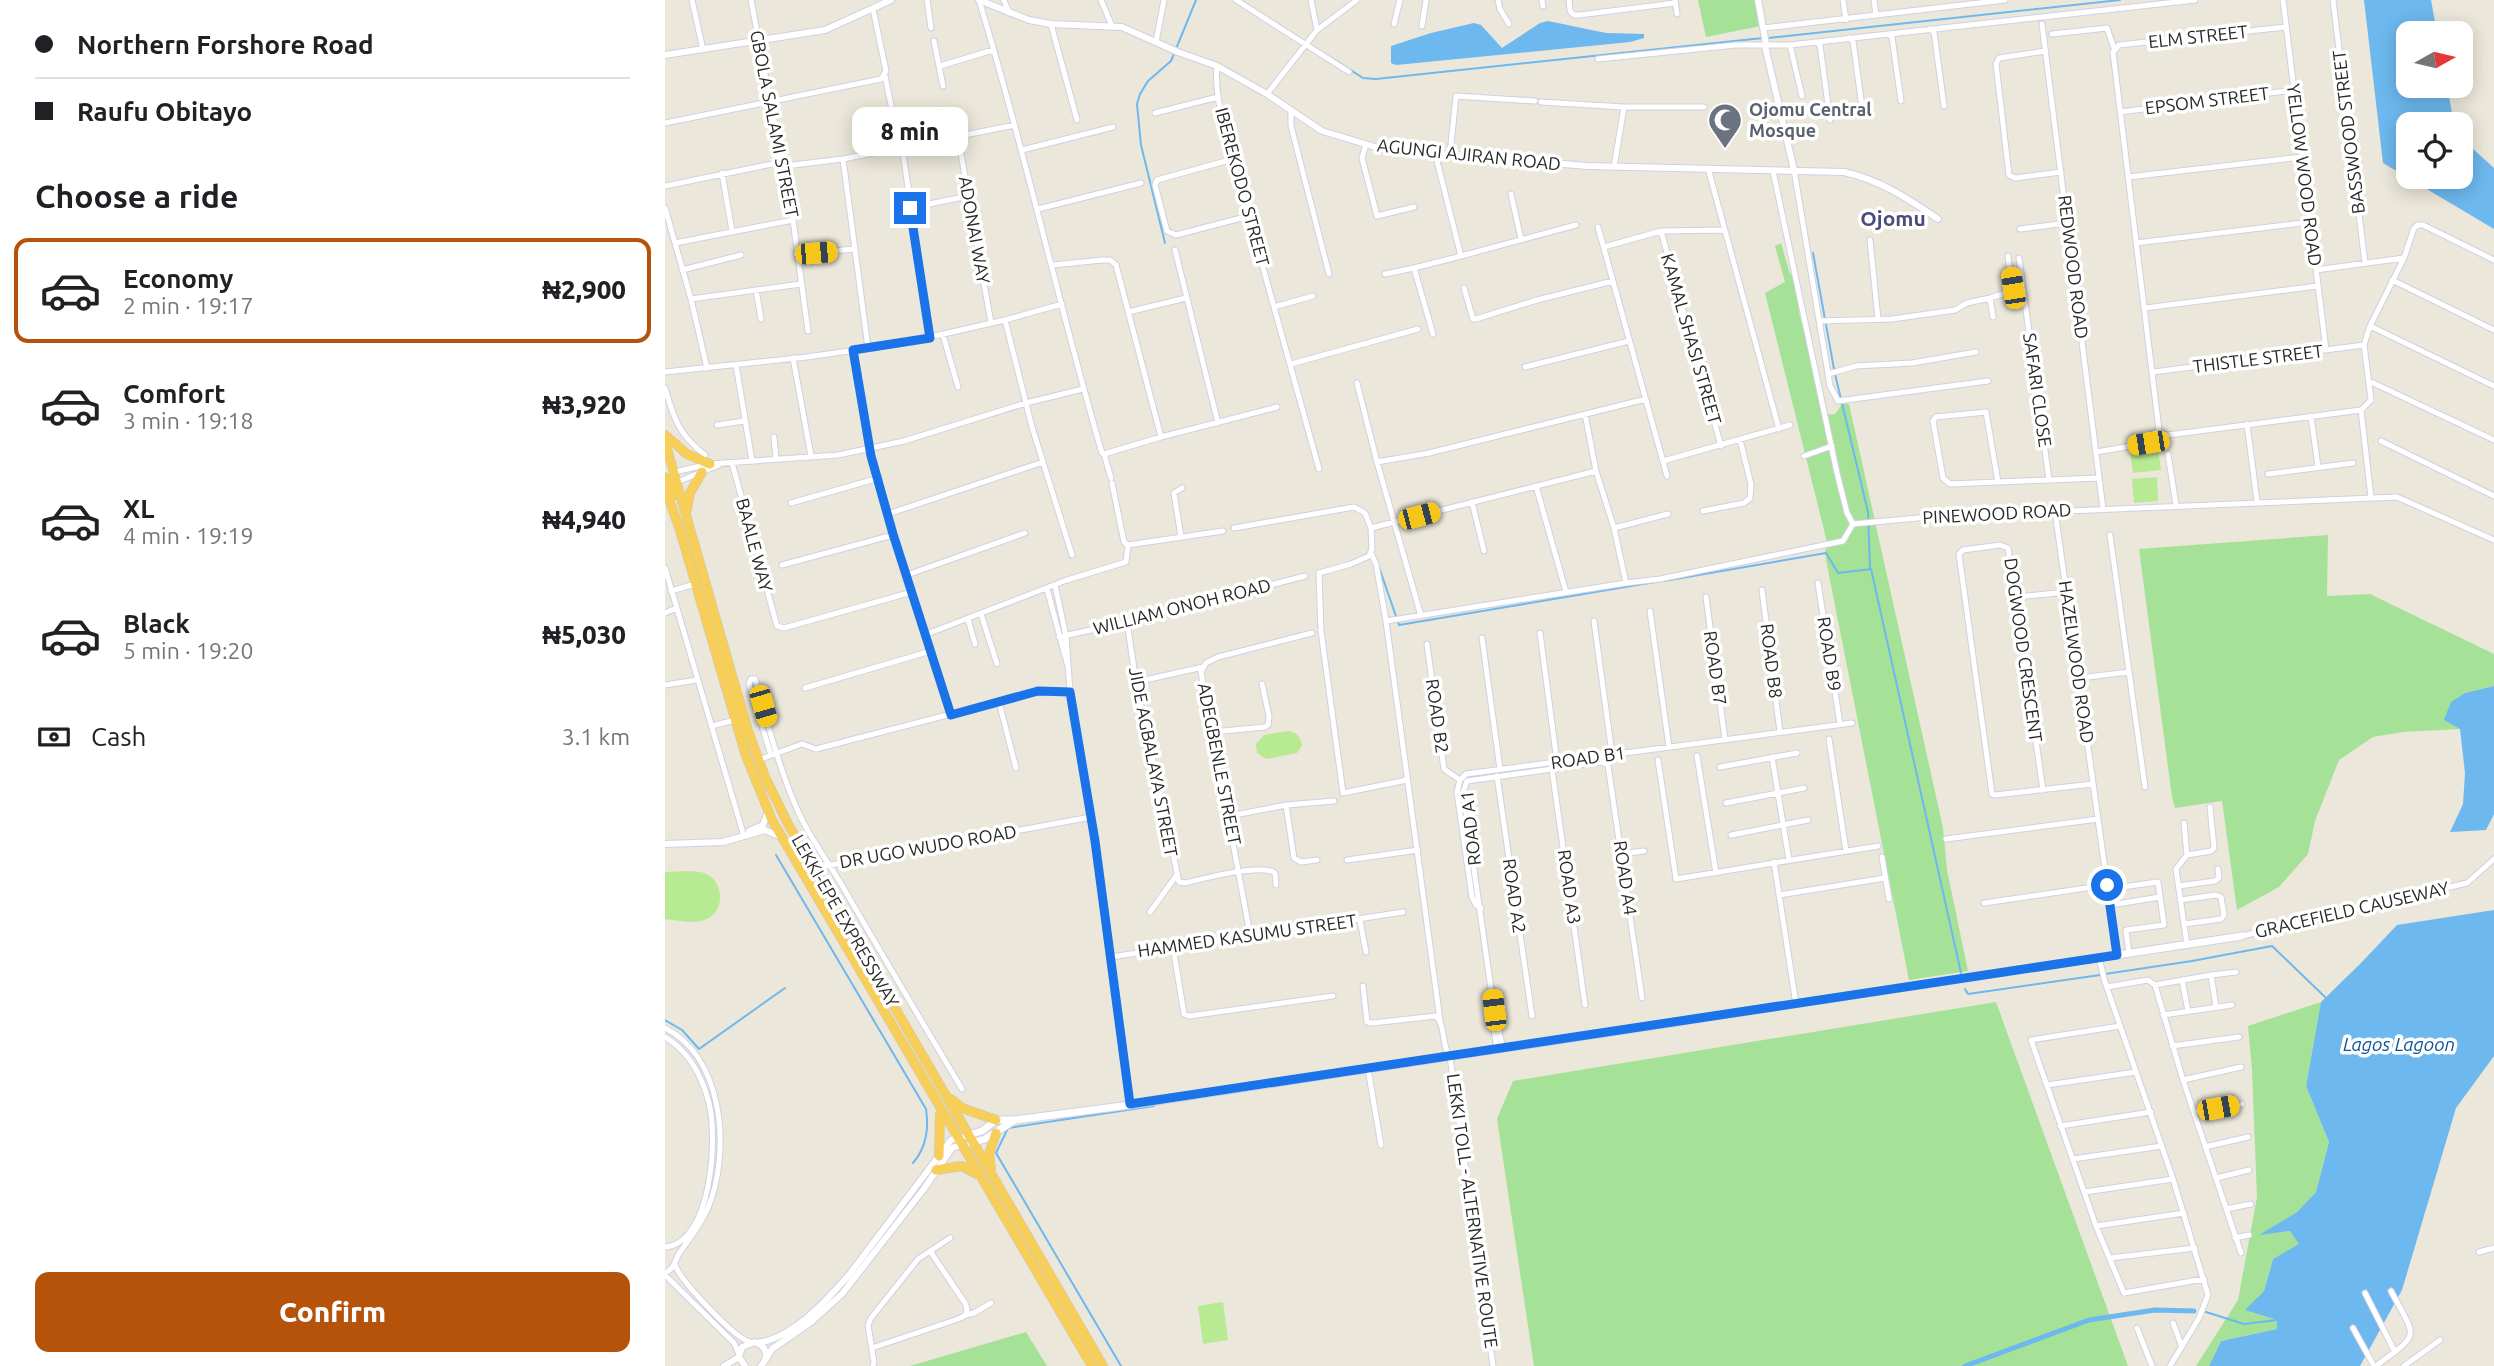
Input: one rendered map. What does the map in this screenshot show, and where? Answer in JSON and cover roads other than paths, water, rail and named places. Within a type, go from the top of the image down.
[{"type":"highway","points":[[665,435],[687,454],[708,460]]},
{"type":"highway","name":"LEKKI-EPE EXPRESSWAY","points":[[665,442],[668,476],[695,584],[735,720],[768,812],[938,1105],[992,1173],[1103,1366]]},
{"type":"highway","points":[[689,524],[688,502],[702,472]]},
{"type":"highway","points":[[668,476],[700,573],[707,586]]},
{"type":"highway","name":"LEKKI-EPE EXPRESSWAY","points":[[668,476],[689,524],[758,760],[777,803],[943,1091],[985,1182],[1091,1366]]},
{"type":"highway","points":[[665,504],[680,530]]},
{"type":"highway","points":[[905,1046],[915,1056],[1006,1206],[1013,1210]]},
{"type":"highway","points":[[943,1091],[961,1108],[996,1120]]},
{"type":"highway","points":[[938,1105],[941,1122],[939,1156]]},
{"type":"highway","points":[[992,1173],[989,1154],[996,1133]]},
{"type":"highway","points":[[936,1170],[962,1166],[969,1168],[985,1182]]},
{"type":"main road","points":[[965,1140],[996,1120],[1015,1120],[1450,1057],[2242,936]]},
{"type":"main road","points":[[965,1140],[996,1133],[1015,1120]]},
{"type":"street","points":[[692,0],[703,50]]},
{"type":"street","name":"GBOLA SALAMI STREET","points":[[751,0],[793,220],[808,331]]},
{"type":"street","points":[[665,55],[825,30],[891,0]]},
{"type":"street","points":[[927,0],[931,28]]},
{"type":"street","points":[[979,0],[1038,209],[1083,389],[1101,453],[1104,454],[1112,480],[1124,542],[1128,545]]},
{"type":"street","name":"AGUNGI AJIRAN ROAD","points":[[979,0],[1009,13],[1051,24],[1122,27],[1217,66],[1267,94],[1322,131],[1382,149],[1614,167],[1844,172],[1878,181],[1938,219]]},
{"type":"street","points":[[1004,0],[1009,13]]},
{"type":"street","points":[[1101,0],[1112,26]]},
{"type":"street","points":[[1156,42],[1164,0]]},
{"type":"street","points":[[1235,0],[1349,72]]},
{"type":"street","points":[[1311,0],[1317,30]]},
{"type":"street","points":[[1267,94],[1317,30],[1357,0]]},
{"type":"street","points":[[1394,24],[1400,0]]},
{"type":"street","points":[[1422,26],[1426,0]]},
{"type":"street","points":[[1498,0],[1509,24]]},
{"type":"street","points":[[1569,0],[1570,11],[1574,15],[1675,1],[1677,15]]},
{"type":"street","points":[[1758,0],[1765,45],[1794,170],[1806,255],[1833,372],[1833,395],[1841,400],[1988,382]]},
{"type":"street","points":[[1843,0],[1846,20]]},
{"type":"street","points":[[1874,0],[1876,15]]},
{"type":"street","points":[[1942,0],[1943,7]]},
{"type":"street","points":[[1764,29],[2005,0]]},
{"type":"street","points":[[1598,59],[1736,45],[1790,45],[2195,0]]},
{"type":"street","name":"YELLOW WOOD ROAD","points":[[2283,0],[2326,350]]},
{"type":"street","name":"BASSWOOD STREET","points":[[2333,0],[2365,263]]},
{"type":"street","points":[[873,9],[886,71],[883,77],[891,106]]},
{"type":"street","points":[[1051,24],[1077,120]]},
{"type":"street","name":"REDWOOD ROAD","points":[[2042,24],[2103,509]]},
{"type":"street","name":"ELM STREET","points":[[2114,50],[2119,45],[2286,27]]},
{"type":"street","points":[[2052,34],[2107,28],[2114,50],[2159,430],[2162,434],[2361,410],[2371,400],[2364,345],[2414,228],[2418,225],[2494,260]]},
{"type":"street","points":[[1930,29],[1934,32],[1944,106]]},
{"type":"street","points":[[1888,34],[1892,37],[1901,101]]},
{"type":"street","points":[[1849,38],[1853,41],[1863,114]]},
{"type":"street","points":[[934,41],[943,86]]},
{"type":"street","points":[[1816,42],[1820,45],[1830,120]]},
{"type":"street","points":[[1790,45],[1802,96]]},
{"type":"street","points":[[940,66],[993,50]]},
{"type":"street","points":[[2046,51],[1999,58],[1996,64],[2008,175],[2015,178],[2061,172]]},
{"type":"street","name":"IBEREKODO STREET","points":[[1217,66],[1218,97],[1233,159],[1319,469]]},
{"type":"street","points":[[665,123],[883,77]]},
{"type":"street","name":"EPSOM STREET","points":[[2120,112],[2294,90]]},
{"type":"street","points":[[1450,154],[1455,96],[1624,107],[1704,107]]},
{"type":"street","points":[[1155,113],[1218,97]]},
{"type":"street","points":[[1614,167],[1624,107]]},
{"type":"street","points":[[943,110],[949,139]]},
{"type":"street","points":[[1291,111],[1291,126],[1329,274]]},
{"type":"street","points":[[665,186],[782,163],[793,165],[843,159],[1015,125]]},
{"type":"street","points":[[1022,150],[1113,127]]},
{"type":"street","name":"ADONAI WAY","points":[[958,137],[991,323]]},
{"type":"street","points":[[1366,144],[1361,158],[1377,216],[1414,207]]},
{"type":"street","points":[[902,146],[930,338]]},
{"type":"street","points":[[1435,153],[1461,256]]},
{"type":"street","points":[[2128,177],[2302,157]]},
{"type":"street","points":[[843,159],[868,348]]},
{"type":"street","points":[[1233,159],[1157,180],[1167,231],[1176,234],[1249,216]]},
{"type":"street","points":[[1709,168],[1779,429]]},
{"type":"street","points":[[1386,621],[1673,576],[1843,541],[1853,524],[1847,513],[1773,171]]},
{"type":"street","points":[[722,173],[732,231]]},
{"type":"street","points":[[1038,209],[1141,183]]},
{"type":"street","points":[[1511,194],[1521,239]]},
{"type":"street","points":[[910,208],[968,196]]},
{"type":"street","points":[[665,208],[707,368]]},
{"type":"street","points":[[675,243],[793,220]]},
{"type":"street","points":[[2136,243],[2310,222]]},
{"type":"street","points":[[2020,229],[2067,223]]},
{"type":"street","points":[[1385,274],[1576,225]]},
{"type":"street","points":[[1598,227],[1667,476]]},
{"type":"street","points":[[1604,247],[1661,231],[1725,230]]},
{"type":"street","name":"KAMAL SHASI STREET","points":[[1661,231],[1721,446]]},
{"type":"street","points":[[1870,240],[1878,319]]},
{"type":"street","points":[[796,254],[855,249]]},
{"type":"street","points":[[1175,250],[1218,423]]},
{"type":"street","points":[[682,270],[741,255]]},
{"type":"street","points":[[1820,321],[1878,319],[1955,310],[1967,303],[2012,291],[2008,256]]},
{"type":"street","name":"SAFARI CLOSE","points":[[2018,258],[2049,480]]},
{"type":"street","points":[[2316,270],[2403,258]]},
{"type":"street","points":[[1052,265],[1110,260],[1116,265],[1161,437]]},
{"type":"street","points":[[1414,268],[1433,334]]},
{"type":"street","points":[[2392,280],[2494,330]]},
{"type":"street","points":[[1464,288],[1473,319],[1476,319],[1613,281]]},
{"type":"street","points":[[691,299],[801,284]]},
{"type":"street","points":[[2145,308],[2318,286]]},
{"type":"street","points":[[756,290],[761,319]]},
{"type":"street","points":[[1274,307],[1313,296]]},
{"type":"street","points":[[1128,312],[1186,298]]},
{"type":"street","points":[[1990,298],[1993,317]]},
{"type":"street","points":[[665,372],[793,358],[930,338],[1062,304]]},
{"type":"street","points":[[1005,320],[1026,403],[1072,555]]},
{"type":"street","points":[[2370,326],[2494,386]]},
{"type":"street","points":[[1291,364],[1418,329]]},
{"type":"street","points":[[943,335],[958,387]]},
{"type":"street","points":[[1525,367],[1629,341]]},
{"type":"street","name":"THISTLE STREET","points":[[2153,372],[2364,345]]},
{"type":"street","points":[[853,350],[870,448],[893,534],[951,715]]},
{"type":"street","points":[[1833,372],[1856,366],[1932,360],[1976,352]]},
{"type":"street","points":[[793,358],[811,456]]},
{"type":"street","points":[[736,365],[752,461]]},
{"type":"street","points":[[2369,382],[2494,440]]},
{"type":"street","points":[[1357,383],[1421,616]]},
{"type":"street","points":[[665,388],[676,425],[708,460],[722,464]]},
{"type":"street","points":[[668,476],[702,472],[722,464],[838,455],[904,440],[1026,403],[1083,389]]},
{"type":"street","points":[[1377,462],[1429,453],[1646,399]]},
{"type":"street","points":[[1104,454],[1277,407]]},
{"type":"street","points":[[2361,410],[2371,498]]},
{"type":"street","points":[[1998,482],[1986,412],[1942,415],[1933,421],[1943,478],[1951,484],[2099,478]]},
{"type":"street","points":[[1585,414],[1596,471],[1614,528],[1626,583]]},
{"type":"street","points":[[2311,416],[2318,467]]},
{"type":"street","points":[[717,425],[744,421]]},
{"type":"street","points":[[2247,424],[2257,502]]},
{"type":"street","points":[[1663,461],[1790,425]]},
{"type":"street","points":[[2096,452],[2148,443],[2159,430]]},
{"type":"street","points":[[774,437],[776,459]]},
{"type":"street","points":[[1703,511],[1744,503],[1750,498],[1751,484],[1740,440]]},
{"type":"street","points":[[2381,441],[2494,496]]},
{"type":"street","points":[[1804,456],[1832,446]]},
{"type":"street","points":[[2168,454],[2176,505]]},
{"type":"street","points":[[668,476],[708,460]]},
{"type":"street","points":[[888,514],[1043,462]]},
{"type":"street","name":"BAALE WAY","points":[[732,463],[777,626],[784,628],[912,592]]},
{"type":"street","points":[[2269,474],[2353,463]]},
{"type":"street","points":[[1234,528],[1354,508],[1365,513],[1371,527],[1596,471]]},
{"type":"street","points":[[790,503],[879,478]]},
{"type":"street","points":[[1536,486],[1566,592]]},
{"type":"street","points":[[1181,537],[1174,492],[1182,488]]},
{"type":"street","name":"PINEWOOD ROAD","points":[[1853,524],[2176,505],[2402,498],[2494,540]]},
{"type":"street","points":[[1472,502],[1484,551]]},
{"type":"street","name":"HAZELWOOD ROAD","points":[[2055,511],[2117,955]]},
{"type":"street","points":[[1614,528],[1668,514]]},
{"type":"street","name":"LEKKI TOLL - ALTERNATIVE ROUTE","points":[[1371,527],[1371,553],[1376,564],[1386,621],[1440,1020],[1445,1050],[1450,1057],[1493,1366]]},
{"type":"street","points":[[1128,545],[1223,531]]},
{"type":"street","points":[[907,575],[1025,533]]},
{"type":"street","points":[[782,565],[893,534]]},
{"type":"street","points":[[2110,535],[2145,787]]},
{"type":"street","points":[[927,634],[1055,585],[1126,562],[1128,545]]},
{"type":"street","name":"DOGWOOD CRESCENT","points":[[2000,545],[2008,548],[2016,597],[2043,790],[1995,795],[1991,790],[1960,551],[2000,545]]},
{"type":"street","points":[[1371,553],[1351,564],[1319,573],[1321,631],[1343,793],[1408,780]]},
{"type":"street","points":[[665,568],[743,833]]},
{"type":"street","name":"WILLIAM ONOH ROAD","points":[[1062,636],[1305,576]]},
{"type":"street","name":"ROAD B9","points":[[1818,583],[1840,724]]},
{"type":"street","points":[[671,591],[695,584]]},
{"type":"street","points":[[1055,585],[1091,817],[1130,1104]]},
{"type":"street","points":[[1047,589],[1062,636]]},
{"type":"street","name":"ROAD B8","points":[[1762,590],[1780,732]]},
{"type":"street","points":[[2016,597],[2067,592]]},
{"type":"street","name":"ROAD B7","points":[[1706,597],[1725,740]]},
{"type":"street","points":[[665,613],[676,608]]},
{"type":"street","points":[[1650,611],[1669,747]]},
{"type":"street","points":[[981,614],[997,664]]},
{"type":"street","points":[[968,619],[975,644]]},
{"type":"street","points":[[1594,621],[1612,754]]},
{"type":"street","name":"JIDE AGBALAYA STREET","points":[[1127,622],[1136,682],[1178,881],[1184,883],[1240,872]]},
{"type":"street","name":"ADEGBENLE STREET","points":[[1250,934],[1202,677],[1203,667],[1218,657],[1312,633]]},
{"type":"street","points":[[1540,633],[1557,762]]},
{"type":"street","name":"ROAD A2","points":[[1482,638],[1532,1016]]},
{"type":"street","name":"ROAD B2","points":[[1427,644],[1444,769],[1460,780]]},
{"type":"street","points":[[804,688],[931,651]]},
{"type":"street","points":[[1136,682],[1203,667]]},
{"type":"street","points":[[2079,678],[2129,672]]},
{"type":"street","points":[[736,685],[755,679],[773,754],[802,821],[962,1089]]},
{"type":"street","points":[[665,685],[697,680]]},
{"type":"street","points":[[1212,732],[1265,727],[1269,716],[1262,684]]},
{"type":"street","points":[[758,760],[806,743],[816,749],[1038,691],[1070,692]]},
{"type":"street","points":[[999,702],[1016,768]]},
{"type":"street","points":[[712,726],[735,720]]},
{"type":"street","name":"ROAD B1","points":[[1460,780],[1466,774],[1498,772],[1612,754],[1852,723]]},
{"type":"street","points":[[1829,739],[1846,851]]},
{"type":"street","points":[[1720,767],[1797,753]]},
{"type":"street","points":[[1697,756],[1716,873]]},
{"type":"street","points":[[1772,757],[1789,860]]},
{"type":"street","points":[[1658,760],[1676,879],[1878,846]]},
{"type":"street","name":"ROAD A1","points":[[1500,1049],[1493,1021],[1494,1010],[1481,908],[1463,788],[1467,781],[1498,772],[1552,769],[1601,762]]},
{"type":"street","name":"ROAD A4","points":[[1601,762],[1609,769],[1642,999]]},
{"type":"street","name":"ROAD A3","points":[[1552,769],[1585,1005]]},
{"type":"street","points":[[1460,780],[1457,792],[1472,897],[1481,908]]},
{"type":"street","points":[[2043,790],[2093,784]]},
{"type":"street","points":[[1726,803],[1804,788]]},
{"type":"street","points":[[1229,816],[1286,804],[1333,801]]},
{"type":"street","points":[[1286,804],[1294,858],[1301,862],[1318,860]]},
{"type":"street","points":[[2187,945],[2176,869],[2187,855],[2211,851],[2214,848],[2210,807]]},
{"type":"street","points":[[665,842],[721,839],[743,833],[763,825],[768,812]]},
{"type":"street","points":[[1946,839],[2098,816]]},
{"type":"street","name":"DR UGO WUDO ROAD","points":[[827,865],[1091,817]]},
{"type":"street","points":[[1731,835],[1808,820]]},
{"type":"street","points":[[2183,823],[2187,855]]},
{"type":"street","points":[[665,842],[723,842],[765,830],[781,837]]},
{"type":"street","points":[[1347,860],[1418,850]]},
{"type":"street","points":[[1621,853],[1644,850]]},
{"type":"street","points":[[1882,857],[1889,899]]},
{"type":"street","name":"GRACEFIELD CAUSEWAY","points":[[2242,936],[2467,883],[2494,859]]},
{"type":"street","points":[[810,860],[827,865]]},
{"type":"street","points":[[1774,862],[1796,1004]]},
{"type":"street","points":[[823,882],[823,872],[827,865]]},
{"type":"street","points":[[2178,886],[2215,881],[2219,877],[2218,869]]},
{"type":"street","points":[[1240,872],[1270,870],[1275,873],[1276,885]]},
{"type":"street","points":[[1150,912],[1176,876]]},
{"type":"street","points":[[1779,895],[1885,878]]},
{"type":"street","points":[[2115,888],[2158,883],[2164,925],[2126,930],[2129,954]]},
{"type":"street","points":[[1984,903],[2107,885]]},
{"type":"street","points":[[2180,901],[2216,895],[2221,897],[2224,915],[2221,919],[2184,924]]},
{"type":"street","points":[[2117,904],[2160,897]]},
{"type":"street","name":"HAMMED KASUMU STREET","points":[[1111,957],[1403,912]]},
{"type":"street","points":[[1360,920],[1366,952]]},
{"type":"street","points":[[1173,947],[1181,1004],[1184,1014],[1189,1016],[1333,996]]},
{"type":"street","points":[[2099,958],[2184,1213],[2208,1295],[2205,1306],[2170,1366]]},
{"type":"street","points":[[2155,985],[2236,972]]},
{"type":"street","points":[[2211,975],[2216,1007]]},
{"type":"street","points":[[2107,987],[2148,980],[2155,985],[2172,1046],[2241,1253]]},
{"type":"street","points":[[2182,981],[2188,1011]]},
{"type":"street","points":[[1363,986],[1367,1022],[1436,1016],[1440,1020]]},
{"type":"street","points":[[2163,1015],[2232,1005]]},
{"type":"street","points":[[2120,1026],[2031,1040],[2060,1126],[2124,1293],[2204,1279]]},
{"type":"street","points":[[665,1027],[686,1044],[701,1065],[712,1092],[720,1129],[720,1154],[712,1198],[701,1223],[671,1270],[665,1274],[734,1343],[745,1366]]},
{"type":"street","points":[[665,1037],[677,1044],[693,1063],[709,1105],[713,1133],[711,1172],[703,1205],[684,1238],[675,1245],[665,1247]]},
{"type":"street","points":[[2172,1046],[2239,1037]]},
{"type":"street","points":[[2183,1080],[2241,1067]]},
{"type":"street","points":[[1368,1069],[1381,1145]]},
{"type":"street","points":[[2047,1086],[2136,1072]]},
{"type":"street","points":[[2194,1112],[2242,1104]]},
{"type":"street","points":[[2060,1126],[2151,1112]]},
{"type":"street","points":[[2205,1147],[2248,1137]]},
{"type":"street","points":[[724,1366],[739,1355],[742,1347],[771,1339],[786,1331],[830,1295],[857,1265],[951,1140],[965,1140]]},
{"type":"street","points":[[765,1363],[772,1349],[811,1322],[842,1294],[923,1191],[952,1148],[965,1140]]},
{"type":"street","points":[[2073,1159],[2162,1146]]},
{"type":"street","points":[[2216,1178],[2249,1171]]},
{"type":"street","points":[[2085,1192],[2173,1179]]},
{"type":"street","points":[[2226,1209],[2251,1204]]},
{"type":"street","points":[[2097,1226],[2184,1213]]},
{"type":"street","points":[[2235,1238],[2249,1235]]},
{"type":"street","points":[[873,1366],[868,1325],[870,1318],[918,1259],[950,1238]]},
{"type":"street","points":[[665,1247],[673,1252],[683,1279],[713,1311],[741,1339],[764,1347],[765,1363]]},
{"type":"street","points":[[2110,1258],[2195,1248]]},
{"type":"street","points":[[2479,1252],[2494,1248]]},
{"type":"street","points":[[930,1251],[965,1303],[966,1315]]},
{"type":"street","points":[[2353,1328],[2375,1366],[2408,1342],[2411,1328],[2392,1291]]},
{"type":"street","points":[[2365,1293],[2395,1352]]},
{"type":"street","points":[[872,1348],[966,1315],[991,1303]]},
{"type":"street","points":[[2173,1323],[2182,1347]]},
{"type":"street","points":[[2137,1328],[2152,1366]]},
{"type":"street","points":[[2405,1366],[2440,1340]]},
{"type":"water","points":[[2364,0],[2431,0],[2435,21],[2396,21],[2396,98],[2449,98],[2452,112],[2396,112],[2396,171],[2383,163]]},
{"type":"water","points":[[1548,21],[1606,33],[1644,34],[1644,38],[1630,42],[1396,65],[1391,63],[1391,46],[1431,33],[1474,23],[1481,25],[1502,48],[1540,23]]},
{"type":"water","points":[[2473,149],[2494,168],[2494,229],[2427,189],[2473,189]]},
{"type":"water","points":[[2494,686],[2494,814],[2486,830],[2450,832],[2463,804],[2465,773],[2460,729],[2444,720],[2451,702],[2465,693]]},
{"type":"water","name":"Lagos Lagoon","points":[[2494,910],[2494,1056],[2456,1108],[2402,1290],[2360,1366],[2209,1366],[2221,1341],[2277,1329],[2277,1320],[2245,1310],[2264,1291],[2273,1259],[2299,1244],[2290,1231],[2259,1235],[2297,1212],[2316,1192],[2329,1142],[2306,1086],[2321,1002],[2397,925]]},
{"type":"waterway","points":[[1165,243],[1141,145],[1137,104],[1148,81],[1171,61],[1196,0]]},
{"type":"waterway","points":[[1768,38],[2120,0]]},
{"type":"waterway","points":[[1335,60],[1363,78],[1376,79],[1763,38]]},
{"type":"waterway","points":[[1813,253],[1834,369]]},
{"type":"waterway","points":[[1835,374],[1868,512],[1870,568]]},
{"type":"waterway","points":[[1664,581],[1826,553],[1838,573],[1871,569],[1961,973]]},
{"type":"waterway","points":[[1379,567],[1399,625],[1655,582]]},
{"type":"waterway","points":[[776,855],[926,1109],[925,1138],[913,1163]]},
{"type":"waterway","points":[[2105,974],[2272,946],[2325,997]]},
{"type":"waterway","points":[[1965,989],[1968,994],[2100,975]]},
{"type":"waterway","points":[[665,1020],[682,1030],[699,1049],[785,988]]},
{"type":"waterway","points":[[1121,1366],[996,1153],[1008,1128],[1154,1106]]},
{"type":"waterway","points":[[1965,1366],[2089,1320],[2155,1310],[2194,1311]]},
{"type":"waterway","points":[[2206,1312],[2244,1324],[2277,1320]]},
{"type":"place","name":"Ojomu Central Mosque","points":[[1725,150]]},
{"type":"district","name":"Ojomu","points":[[1893,219]]}]
